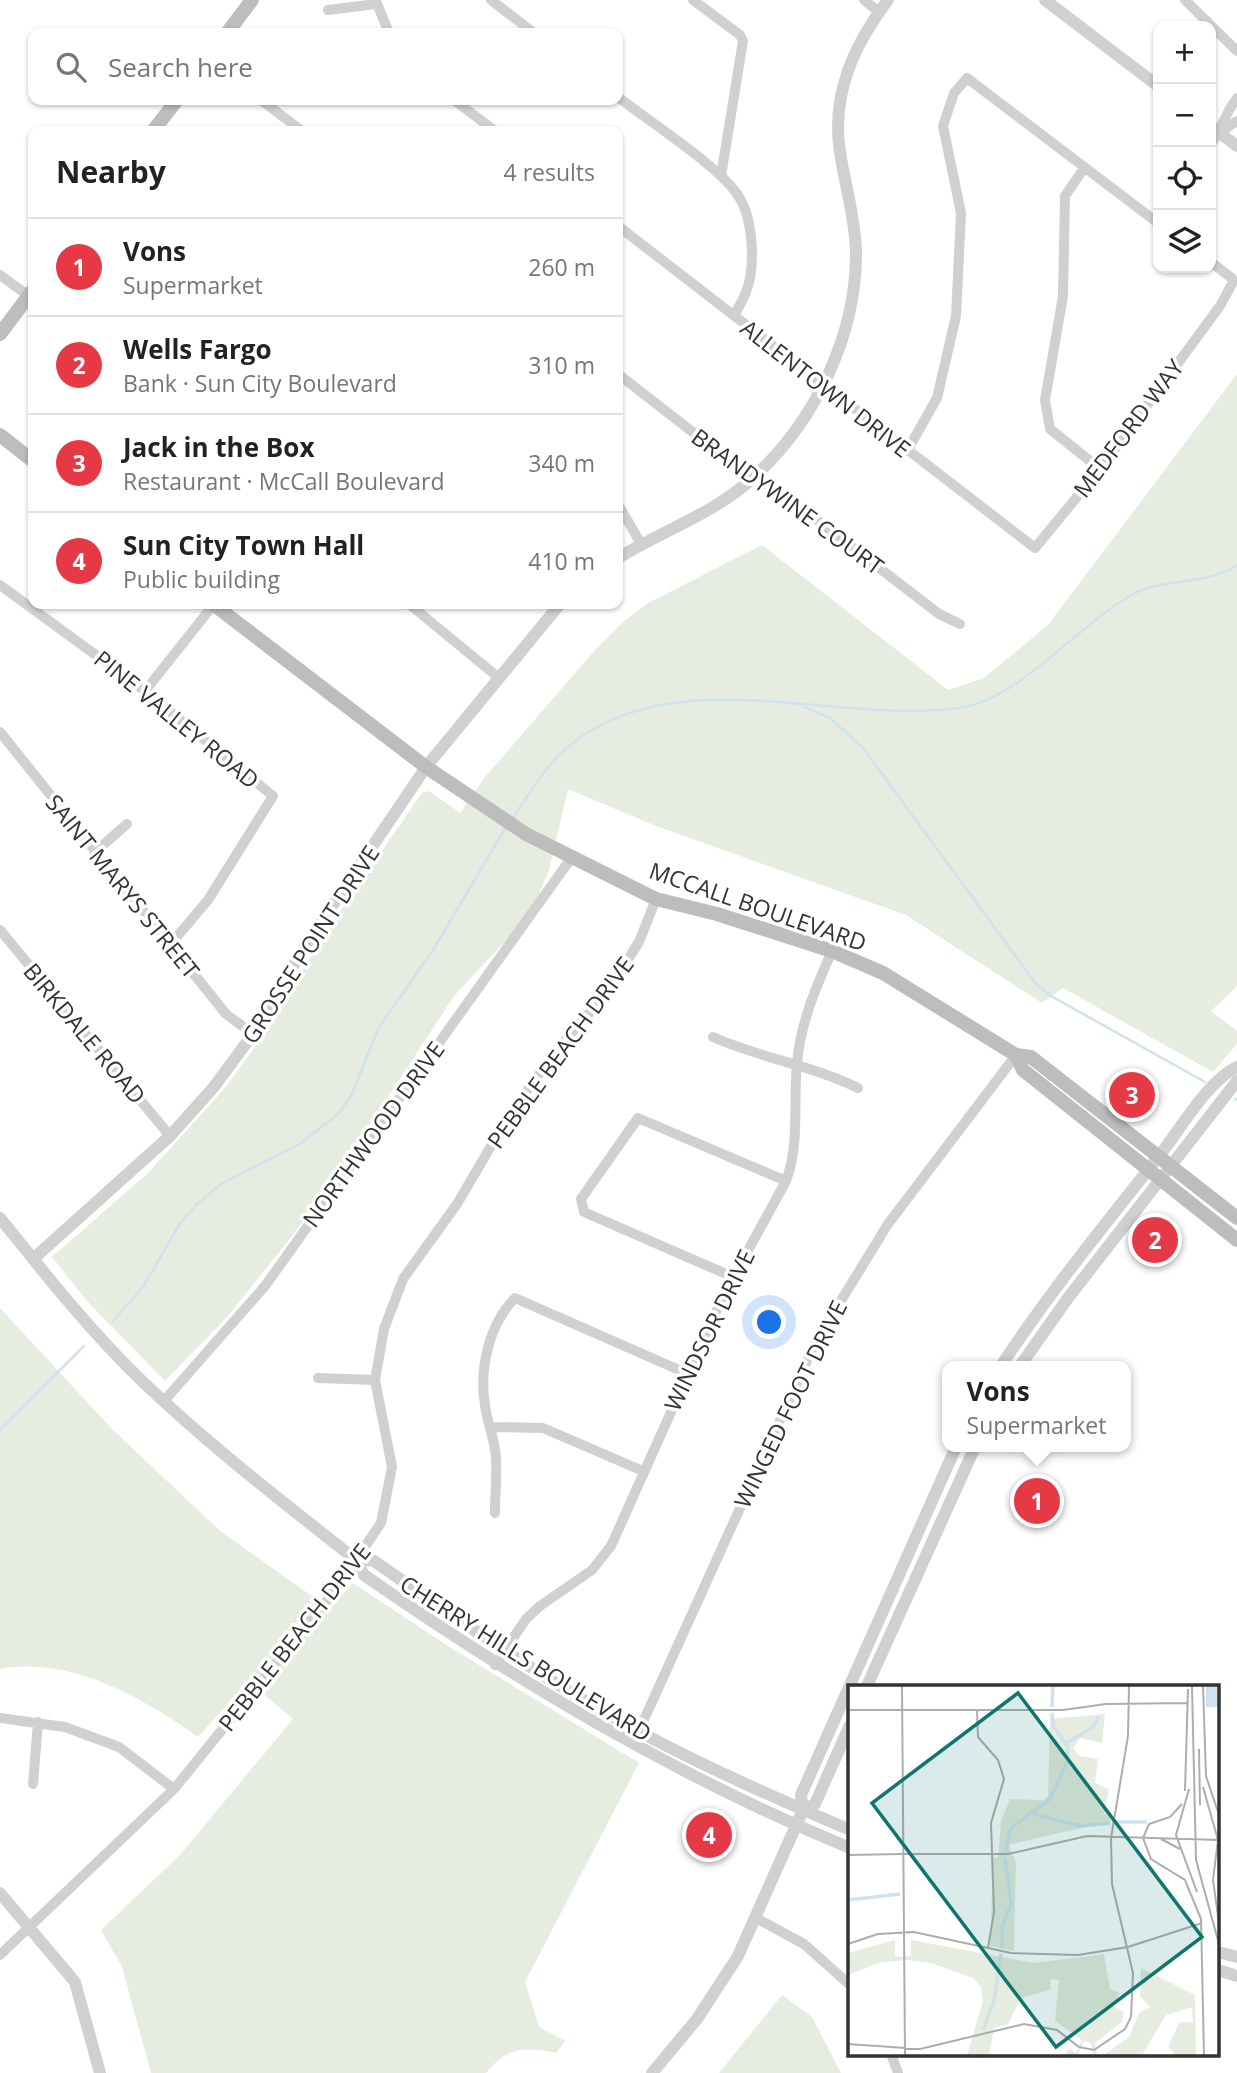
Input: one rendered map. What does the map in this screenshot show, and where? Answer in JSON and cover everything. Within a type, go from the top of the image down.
[{"type":"main road","points":[[231,28],[252,0]]},
{"type":"main road","points":[[157,126],[173,105]]},
{"type":"main road","points":[[0,334],[28,300]]},
{"type":"main road","points":[[0,435],[28,457]]},
{"type":"main road","name":"MCCALL BOULEVARD","points":[[221,609],[426,767],[486,810],[526,834],[656,899],[717,914],[832,951],[883,973],[1016,1055],[1031,1057],[1237,1218]]},
{"type":"main road","name":"MCCALL BOULEVARD","points":[[1016,1055],[1023,1070],[1237,1240]]},
{"type":"street","points":[[491,0],[527,28]]},
{"type":"street","points":[[693,0],[740,35],[743,41],[721,176]]},
{"type":"street","points":[[864,0],[880,12]]},
{"type":"street","points":[[623,555],[714,508],[755,476],[792,433],[823,385],[842,338],[854,285],[854,222],[840,152],[840,102],[849,65],[860,41],[888,0]]},
{"type":"street","points":[[1045,0],[1155,84]]},
{"type":"street","points":[[1185,0],[1237,51]]},
{"type":"street","points":[[328,10],[376,2],[387,28]]},
{"type":"street","points":[[907,451],[937,398],[956,316],[961,213],[943,126],[954,93],[967,78],[1084,168],[1153,216]]},
{"type":"street","points":[[1216,127],[1237,98]]},
{"type":"street","points":[[623,101],[721,176],[738,195],[747,215],[751,271],[747,291],[734,316]]},
{"type":"street","points":[[266,105],[287,126]]},
{"type":"street","points":[[461,105],[488,126]]},
{"type":"street","points":[[1216,129],[1237,121]]},
{"type":"street","points":[[1216,130],[1237,146]]},
{"type":"street","points":[[1084,168],[1065,196],[1063,296],[1045,400],[1051,429],[1100,469]]},
{"type":"street","name":"ALLENTOWN DRIVE","points":[[623,230],[1035,548]]},
{"type":"street","name":"MEDFORD WAY","points":[[1035,548],[1100,469],[1220,306],[1234,279],[1216,266]]},
{"type":"street","points":[[0,275],[28,292]]},
{"type":"street","name":"BRANDYWINE COURT","points":[[623,378],[735,465],[755,476],[939,614],[960,624]]},
{"type":"street","points":[[623,513],[641,544]]},
{"type":"street","name":"PINE VALLEY ROAD","points":[[0,585],[28,605]]},
{"type":"street","name":"PINE VALLEY ROAD","points":[[33,609],[145,691],[273,796],[208,901],[169,946]]},
{"type":"street","points":[[145,691],[210,609]]},
{"type":"street","points":[[415,609],[499,678]]},
{"type":"street","name":"GROSSE POINT DRIVE","points":[[33,1259],[170,1136],[253,1034],[305,946],[426,767],[556,609]]},
{"type":"street","name":"SAINT MARYS STREET","points":[[0,732],[169,946],[226,1014],[253,1034]]},
{"type":"street","points":[[94,853],[127,824]]},
{"type":"street","name":"NORTHWOOD DRIVE","points":[[163,1401],[265,1286],[572,858]]},
{"type":"street","name":"PEBBLE BEACH DRIVE","points":[[0,1955],[174,1789],[334,1592],[381,1523],[392,1467],[374,1380],[384,1329],[403,1279],[457,1204],[511,1112],[561,1045],[606,994],[639,942],[656,899]]},
{"type":"street","name":"BIRKDALE ROAD","points":[[0,930],[170,1136]]},
{"type":"street","name":"WINDSOR DRIVE","points":[[495,1665],[526,1619],[540,1605],[592,1570],[611,1546],[686,1374],[733,1277],[786,1181],[794,1161],[797,1062],[812,997],[832,951]]},
{"type":"street","points":[[713,1037],[740,1049],[797,1062],[858,1088]]},
{"type":"street","name":"WINGED FOOT DRIVE","points":[[632,1745],[814,1343],[888,1224],[1016,1055]]},
{"type":"street","points":[[1004,1361],[1040,1310],[1158,1156],[1225,1073],[1237,1067]]},
{"type":"street","points":[[1024,1361],[1068,1298],[1237,1081]]},
{"type":"street","points":[[733,1277],[584,1212],[581,1199],[638,1118],[786,1181]]},
{"type":"street","name":"CHERRY HILLS BOULEVARD","points":[[0,1218],[92,1327],[163,1401],[251,1477],[355,1559],[364,1575],[495,1665],[632,1745],[796,1826],[848,1847]]},
{"type":"street","points":[[495,1513],[496,1459],[492,1427],[485,1406],[484,1371],[503,1310],[515,1298],[686,1374]]},
{"type":"street","points":[[318,1378],[374,1380]]},
{"type":"street","points":[[492,1427],[543,1428],[643,1472]]},
{"type":"street","points":[[850,1685],[954,1452]]},
{"type":"street","points":[[867,1685],[973,1452]]},
{"type":"street","name":"CHERRY HILLS BOULEVARD","points":[[355,1559],[374,1561],[505,1651],[639,1731],[715,1770],[848,1829]]},
{"type":"street","points":[[652,2073],[718,1990],[756,1918],[803,1810],[801,1794],[848,1689]]},
{"type":"street","points":[[0,1718],[65,1727],[119,1747],[174,1789]]},
{"type":"street","points":[[33,1784],[38,1722]]},
{"type":"street","points":[[803,1810],[815,1804],[848,1730]]},
{"type":"street","points":[[0,1893],[75,1982],[100,2073]]},
{"type":"street","points":[[756,1918],[804,1944],[848,1983]]},
{"type":"street","points":[[1227,1973],[1228,1955]]},
{"type":"street","points":[[892,2056],[898,2073]]},
{"type":"shaded area","points":[[1237,374],[1237,986],[1211,1011],[1237,1031],[1237,1044],[1213,1072],[1063,988],[1042,1003],[906,915],[656,826],[568,789],[549,870],[531,913],[454,996],[333,1181],[285,1245],[227,1317],[165,1381],[87,1301],[52,1257],[149,1172],[226,1087],[272,1023],[319,942],[422,793],[429,791],[460,813],[485,777],[596,649],[623,622],[648,603],[762,545],[948,690],[984,678],[1048,625]]},
{"type":"shaded area","points":[[0,1308],[111,1428],[219,1530],[330,1609],[353,1583],[448,1646],[639,1763],[525,1982],[539,2027],[565,2041],[556,2053],[526,2050],[510,2053],[486,2073],[151,2073],[122,1967],[101,1930],[180,1855],[293,1719],[248,1681],[198,1737],[130,1695],[79,1675],[27,1667],[0,1669]]},
{"type":"shaded area","points":[[782,1995],[812,2017],[841,2073],[719,2073]]},
{"type":"waterway","points":[[512,819],[540,777],[559,755],[601,725],[647,708],[697,701],[750,700],[909,711],[959,708],[982,702],[1027,676],[1093,622],[1135,593],[1160,585],[1214,576],[1237,565]]},
{"type":"waterway","points":[[805,707],[830,718],[863,748],[1036,984],[1051,996],[1205,1082]]},
{"type":"waterway","points":[[113,1321],[143,1287],[179,1225],[196,1205],[221,1184],[301,1143],[338,1114],[351,1096],[379,1027],[433,950],[506,827]]},
{"type":"waterway","points":[[0,1430],[84,1346]]},
{"type":"place","name":"Jack in the Box","points":[[1132,1095]]},
{"type":"place","name":"Wells Fargo","points":[[1155,1240]]},
{"type":"place","name":"Vons","points":[[1037,1501]]},
{"type":"place","name":"Sun City Town Hall","points":[[709,1835]]}]
